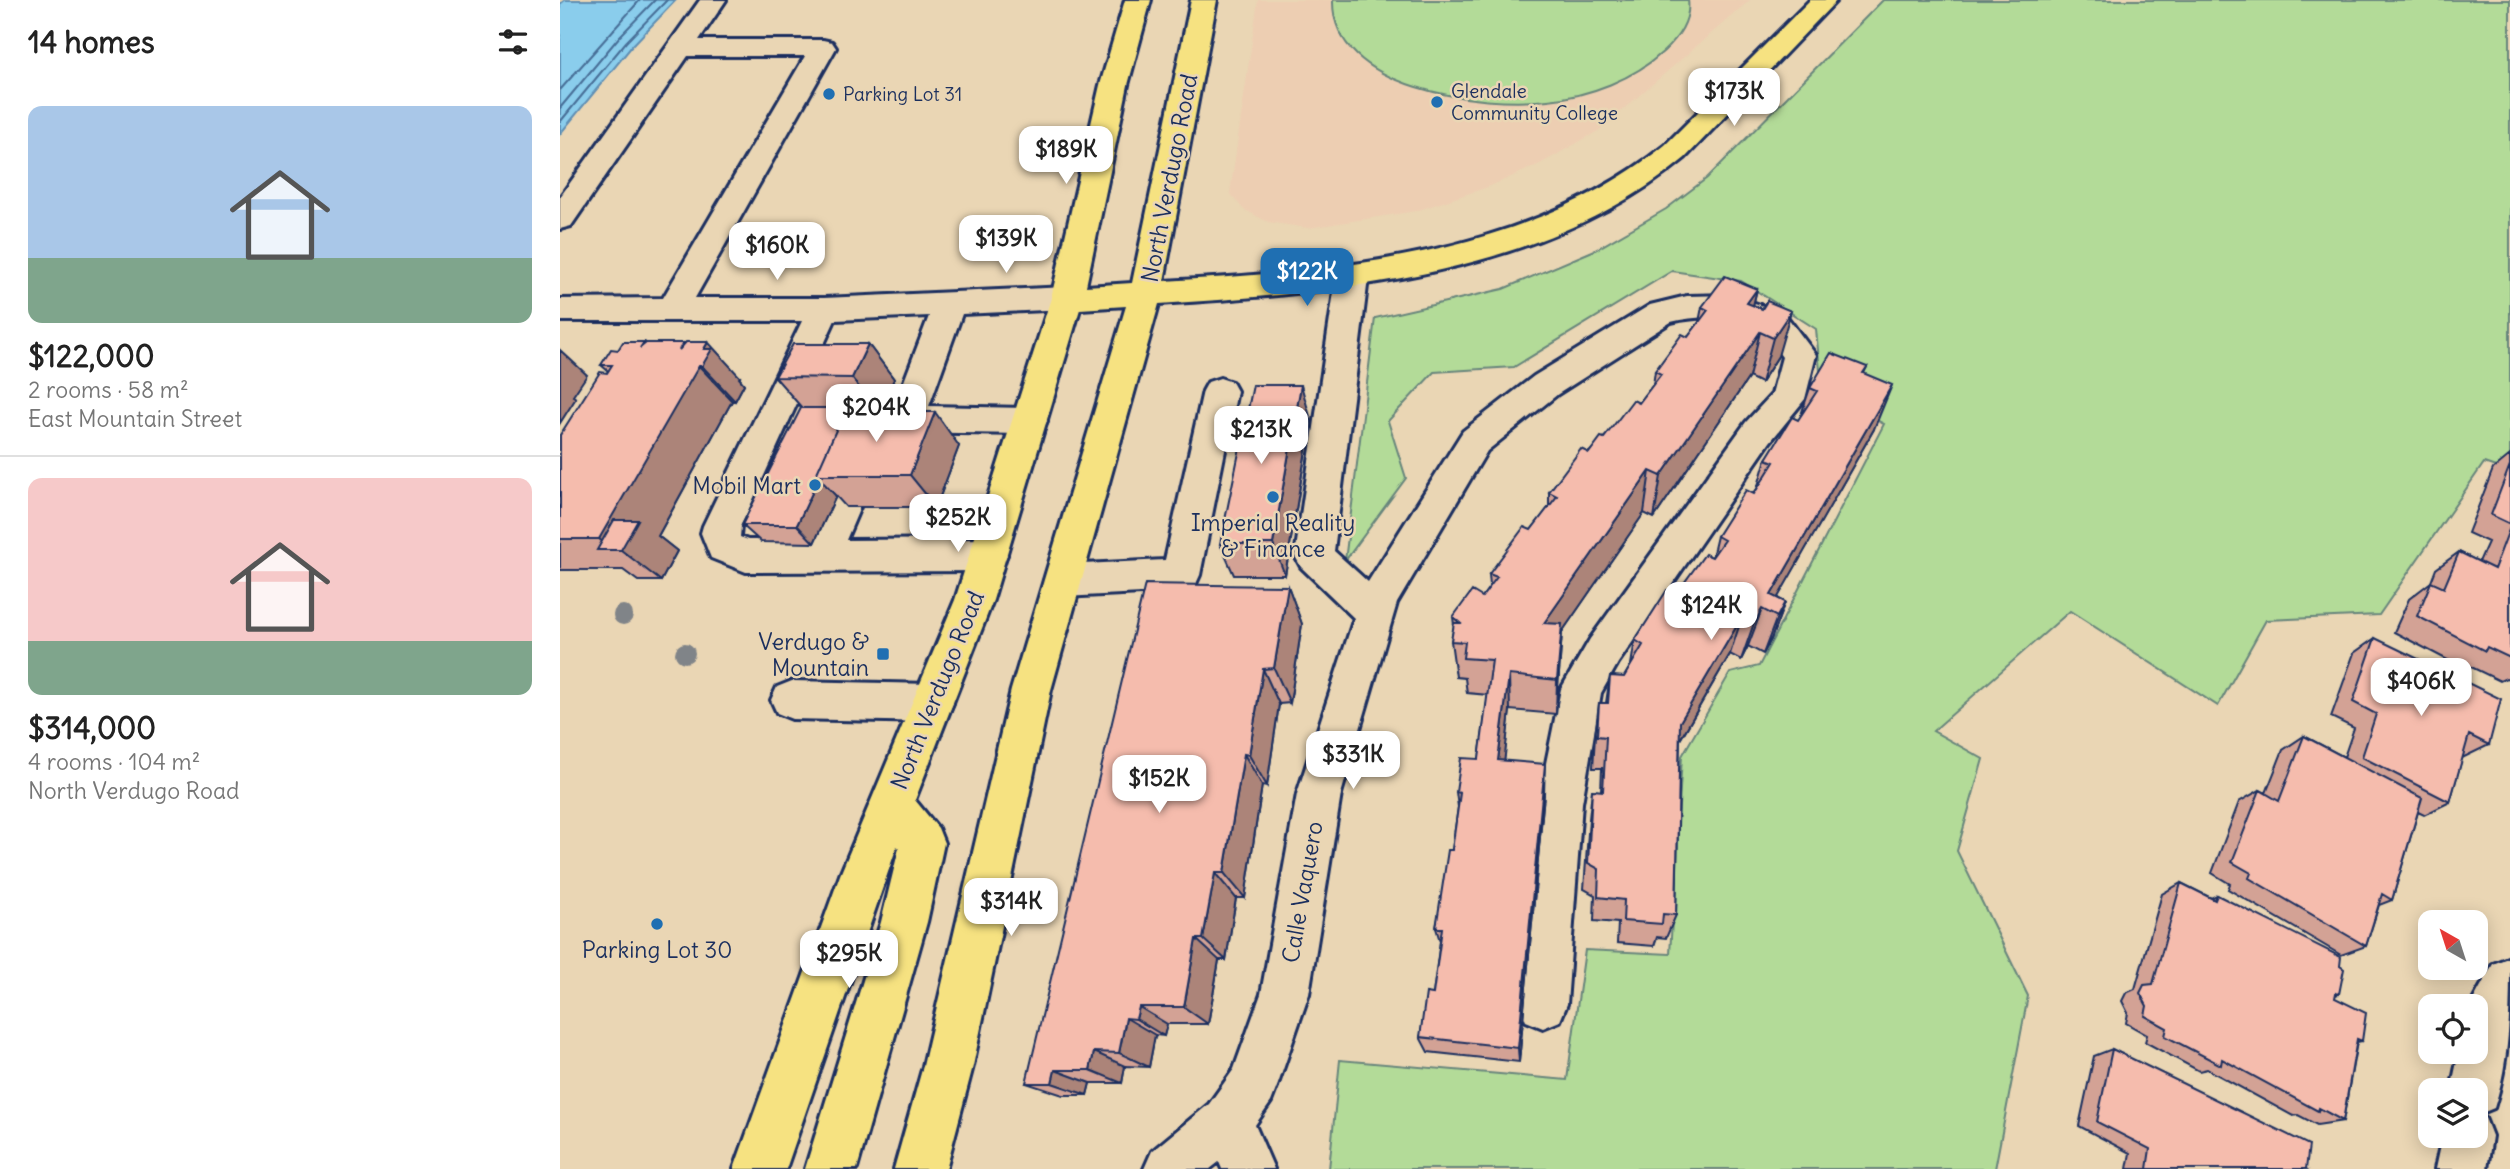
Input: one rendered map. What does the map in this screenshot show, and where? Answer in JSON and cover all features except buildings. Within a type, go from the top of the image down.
[{"type":"main road","name":"North Verdugo Road","points":[[760,1169],[863,875],[975,600],[1067,298],[1114,85],[1138,0]]},
{"type":"main road","name":"North Verdugo Road","points":[[920,1169],[948,1066],[1031,690],[1146,293],[1204,0]]},
{"type":"main road","points":[[1067,298],[1352,278],[1460,255],[1527,235],[1599,201],[1655,167],[1697,131],[1824,0]]},
{"type":"main road","points":[[831,1169],[904,922],[922,843],[891,804]]},
{"type":"street","points":[[560,219],[713,0]]},
{"type":"street","points":[[673,309],[823,48],[680,48]]},
{"type":"street","points":[[1352,278],[1314,556],[1374,612]]},
{"type":"street","points":[[560,310],[824,309],[1067,298]]},
{"type":"street","points":[[821,555],[894,418],[949,304]]},
{"type":"street","name":"Calle Vaquero","points":[[1170,1169],[1227,1122],[1253,1084],[1285,994],[1319,794],[1378,599],[1475,441],[1546,385],[1661,313],[1686,307],[1730,306],[1773,322],[1799,355],[1788,399],[1758,432],[1604,651],[1581,689],[1560,803],[1543,1004]]},
{"type":"street","points":[[824,309],[722,526],[720,540],[724,547],[746,556],[988,555]]},
{"type":"street","points":[[1063,581],[1181,575],[1220,391]]},
{"type":"street","points":[[773,416],[1030,421]]},
{"type":"street","points":[[792,700],[932,703]]},
{"type":"street","points":[[2478,1078],[2490,1013],[2510,981]]},
{"type":"street","points":[[1227,1122],[1248,1169]]},
{"type":"street","points":[[2461,1169],[2465,1148]]},
{"type":"shaded area","name":"Glendale Community College","points":[[1258,0],[1750,0],[1598,131],[1540,164],[1488,187],[1416,211],[1308,228],[1268,222],[1243,209],[1230,193]]},
{"type":"green space","points":[[1333,0],[1688,0],[1688,7],[1685,21],[1674,40],[1652,61],[1625,78],[1579,95],[1520,102],[1451,96],[1415,87],[1383,73],[1357,55],[1339,30]]},
{"type":"green space","points":[[1883,0],[2510,0],[2510,472],[2484,463],[2379,615],[2266,620],[2218,706],[2070,611],[1933,731],[1983,759],[1957,851],[2028,996],[1995,1169],[1329,1169],[1340,1060],[1567,1080],[1585,950],[1670,954],[1682,756],[1730,673],[1759,666],[1884,424],[1822,392],[1816,329],[1741,281],[1672,271],[1514,367],[1434,372],[1388,421],[1406,478],[1345,561],[1375,318],[1503,289],[1595,250],[1666,209],[1707,178]]},
{"type":"water","points":[[565,0],[676,0],[632,46],[560,134],[560,4]]},
{"type":"place","name":"Parking Lot 31","points":[[829,94]]},
{"type":"place","name":"Glendale Community College","points":[[1437,102]]},
{"type":"place","name":"Mobil Mart","points":[[815,485]]},
{"type":"place","name":"Imperial Reality & Finance","points":[[1273,497]]},
{"type":"place","name":"Verdugo & Mountain","points":[[883,654]]},
{"type":"place","name":"Parking Lot 30","points":[[657,924]]}]
